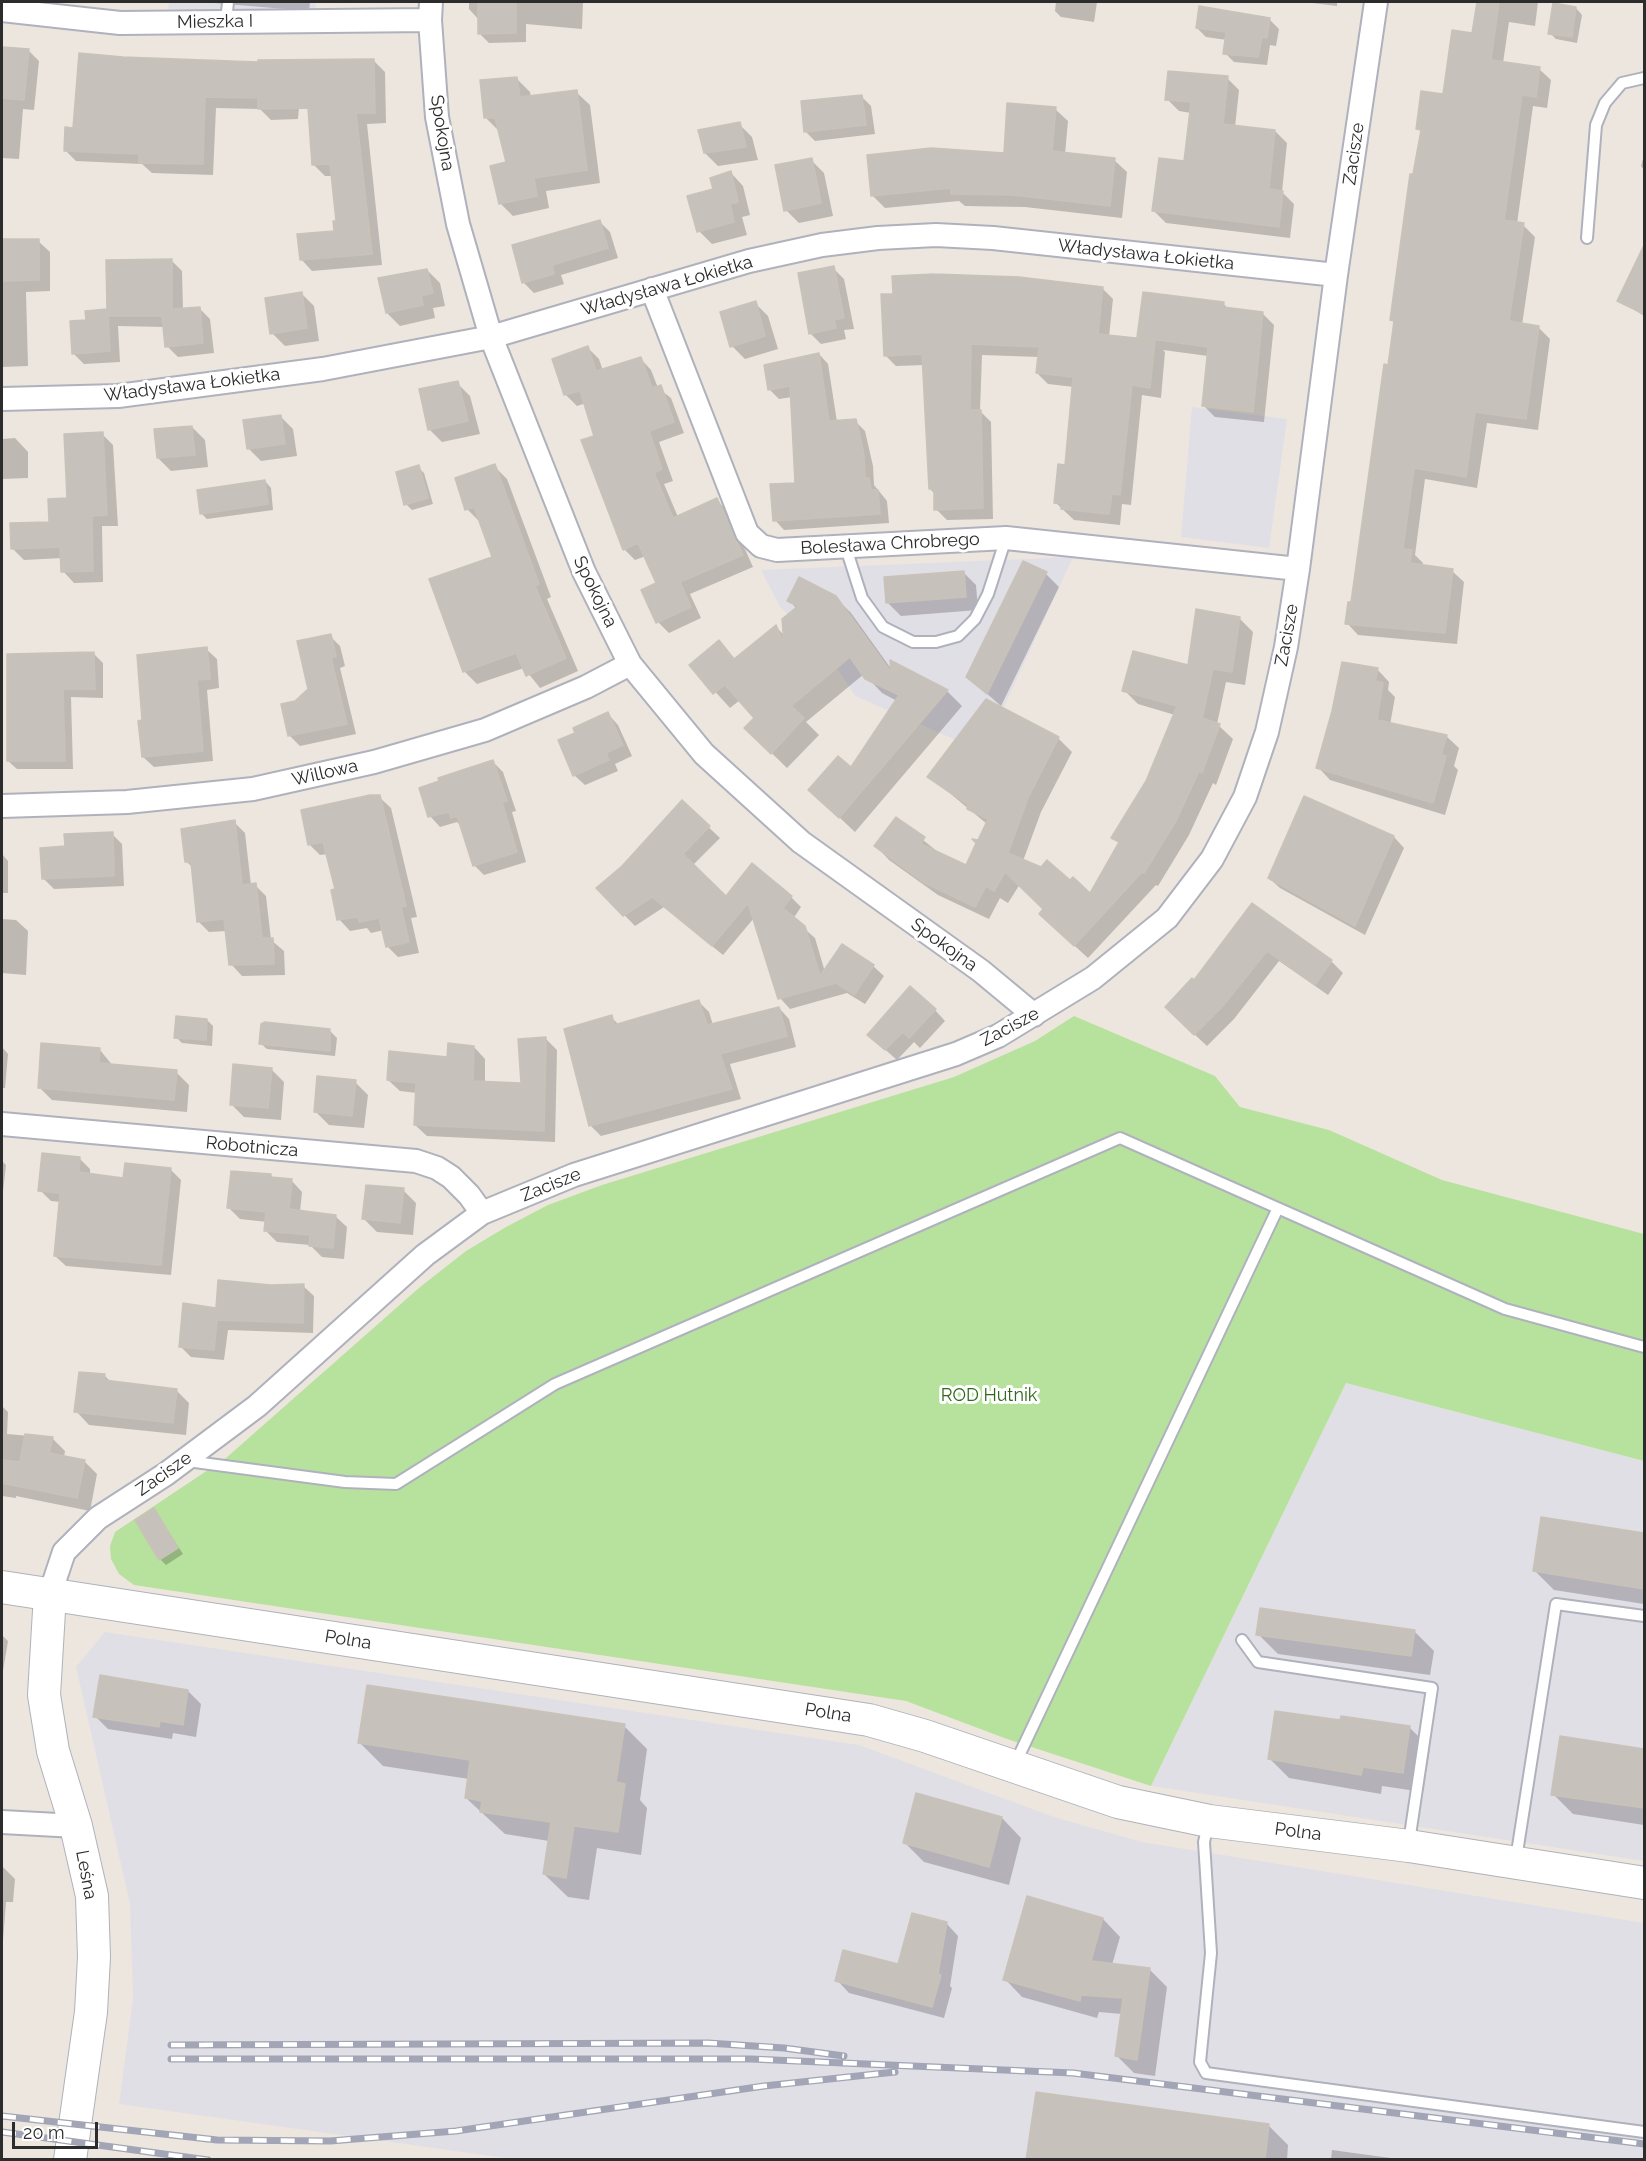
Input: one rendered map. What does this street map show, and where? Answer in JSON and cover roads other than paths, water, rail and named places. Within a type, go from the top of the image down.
[{"type":"street","name":"Zacisze","points":[[50,1594],[64,1552],[98,1518],[184,1460],[257,1406],[425,1255],[482,1213],[574,1175],[956,1054],[999,1036],[1093,978],[1167,918],[1212,859],[1245,796],[1267,732],[1286,647],[1298,569],[1336,275],[1376,2]]},
{"type":"street","name":"Mieszka I","points":[[2,10],[120,22],[227,12],[430,11]]},
{"type":"street","name":"Spokojna","points":[[430,11],[437,117],[458,224],[491,338],[584,572],[630,664],[704,753],[801,842],[981,971],[1034,1015]]},
{"type":"street","name":"Władysława Łokietka","points":[[2,399],[118,396],[323,369],[491,338],[749,261],[822,245],[936,235],[1017,241],[1336,275]]},
{"type":"street","name":"Bolesława Chrobrego","points":[[652,289],[747,533],[761,546],[777,550],[846,548],[933,540],[1006,538],[1298,569]]},
{"type":"street","name":"Willowa","points":[[2,806],[127,802],[253,789],[363,764],[485,729],[586,687],[630,664]]},
{"type":"street","name":"Robotnicza","points":[[2,1124],[416,1161],[437,1168],[451,1177],[482,1213]]},
{"type":"street","name":"Polna","points":[[2,1587],[869,1720],[925,1736],[1118,1802],[1209,1821],[1409,1846],[1644,1883]]},
{"type":"street","name":"Leśna","points":[[50,1594],[44,1695],[53,1751],[76,1826],[92,1896],[94,1957],[91,2012],[70,2160]]},
{"type":"street","points":[[2,1822],[76,1826]]},
{"type":"lane","points":[[1587,238],[1596,125],[1605,103],[1622,83],[1644,78]]},
{"type":"lane","points":[[846,548],[862,598],[883,627],[913,642],[936,642],[958,636],[975,619],[988,594],[1006,538]]},
{"type":"lane","points":[[184,1460],[345,1482],[396,1484],[555,1384],[1120,1138],[1505,1309],[1644,1347]]},
{"type":"lane","points":[[1014,1767],[1277,1209]]},
{"type":"lane","points":[[1516,1863],[1556,1604],[1644,1616]]},
{"type":"lane","points":[[1242,1640],[1257,1662],[1432,1688],[1409,1846]]},
{"type":"lane","points":[[1209,1821],[1204,1842],[1211,1953],[1200,2062],[1206,2073],[1644,2132]]},
{"type":"railway","points":[[171,2045],[708,2043],[784,2048],[844,2056]]},
{"type":"railway","points":[[171,2059],[751,2059],[1073,2073],[1644,2144]]},
{"type":"railway","points":[[2,2116],[217,2140],[330,2141],[456,2131],[764,2086],[895,2072]]},
{"type":"railway","points":[[2,2132],[208,2160]]},
{"type":"park label","name":"ROD Hutnik","points":[[989,1396]]}]
